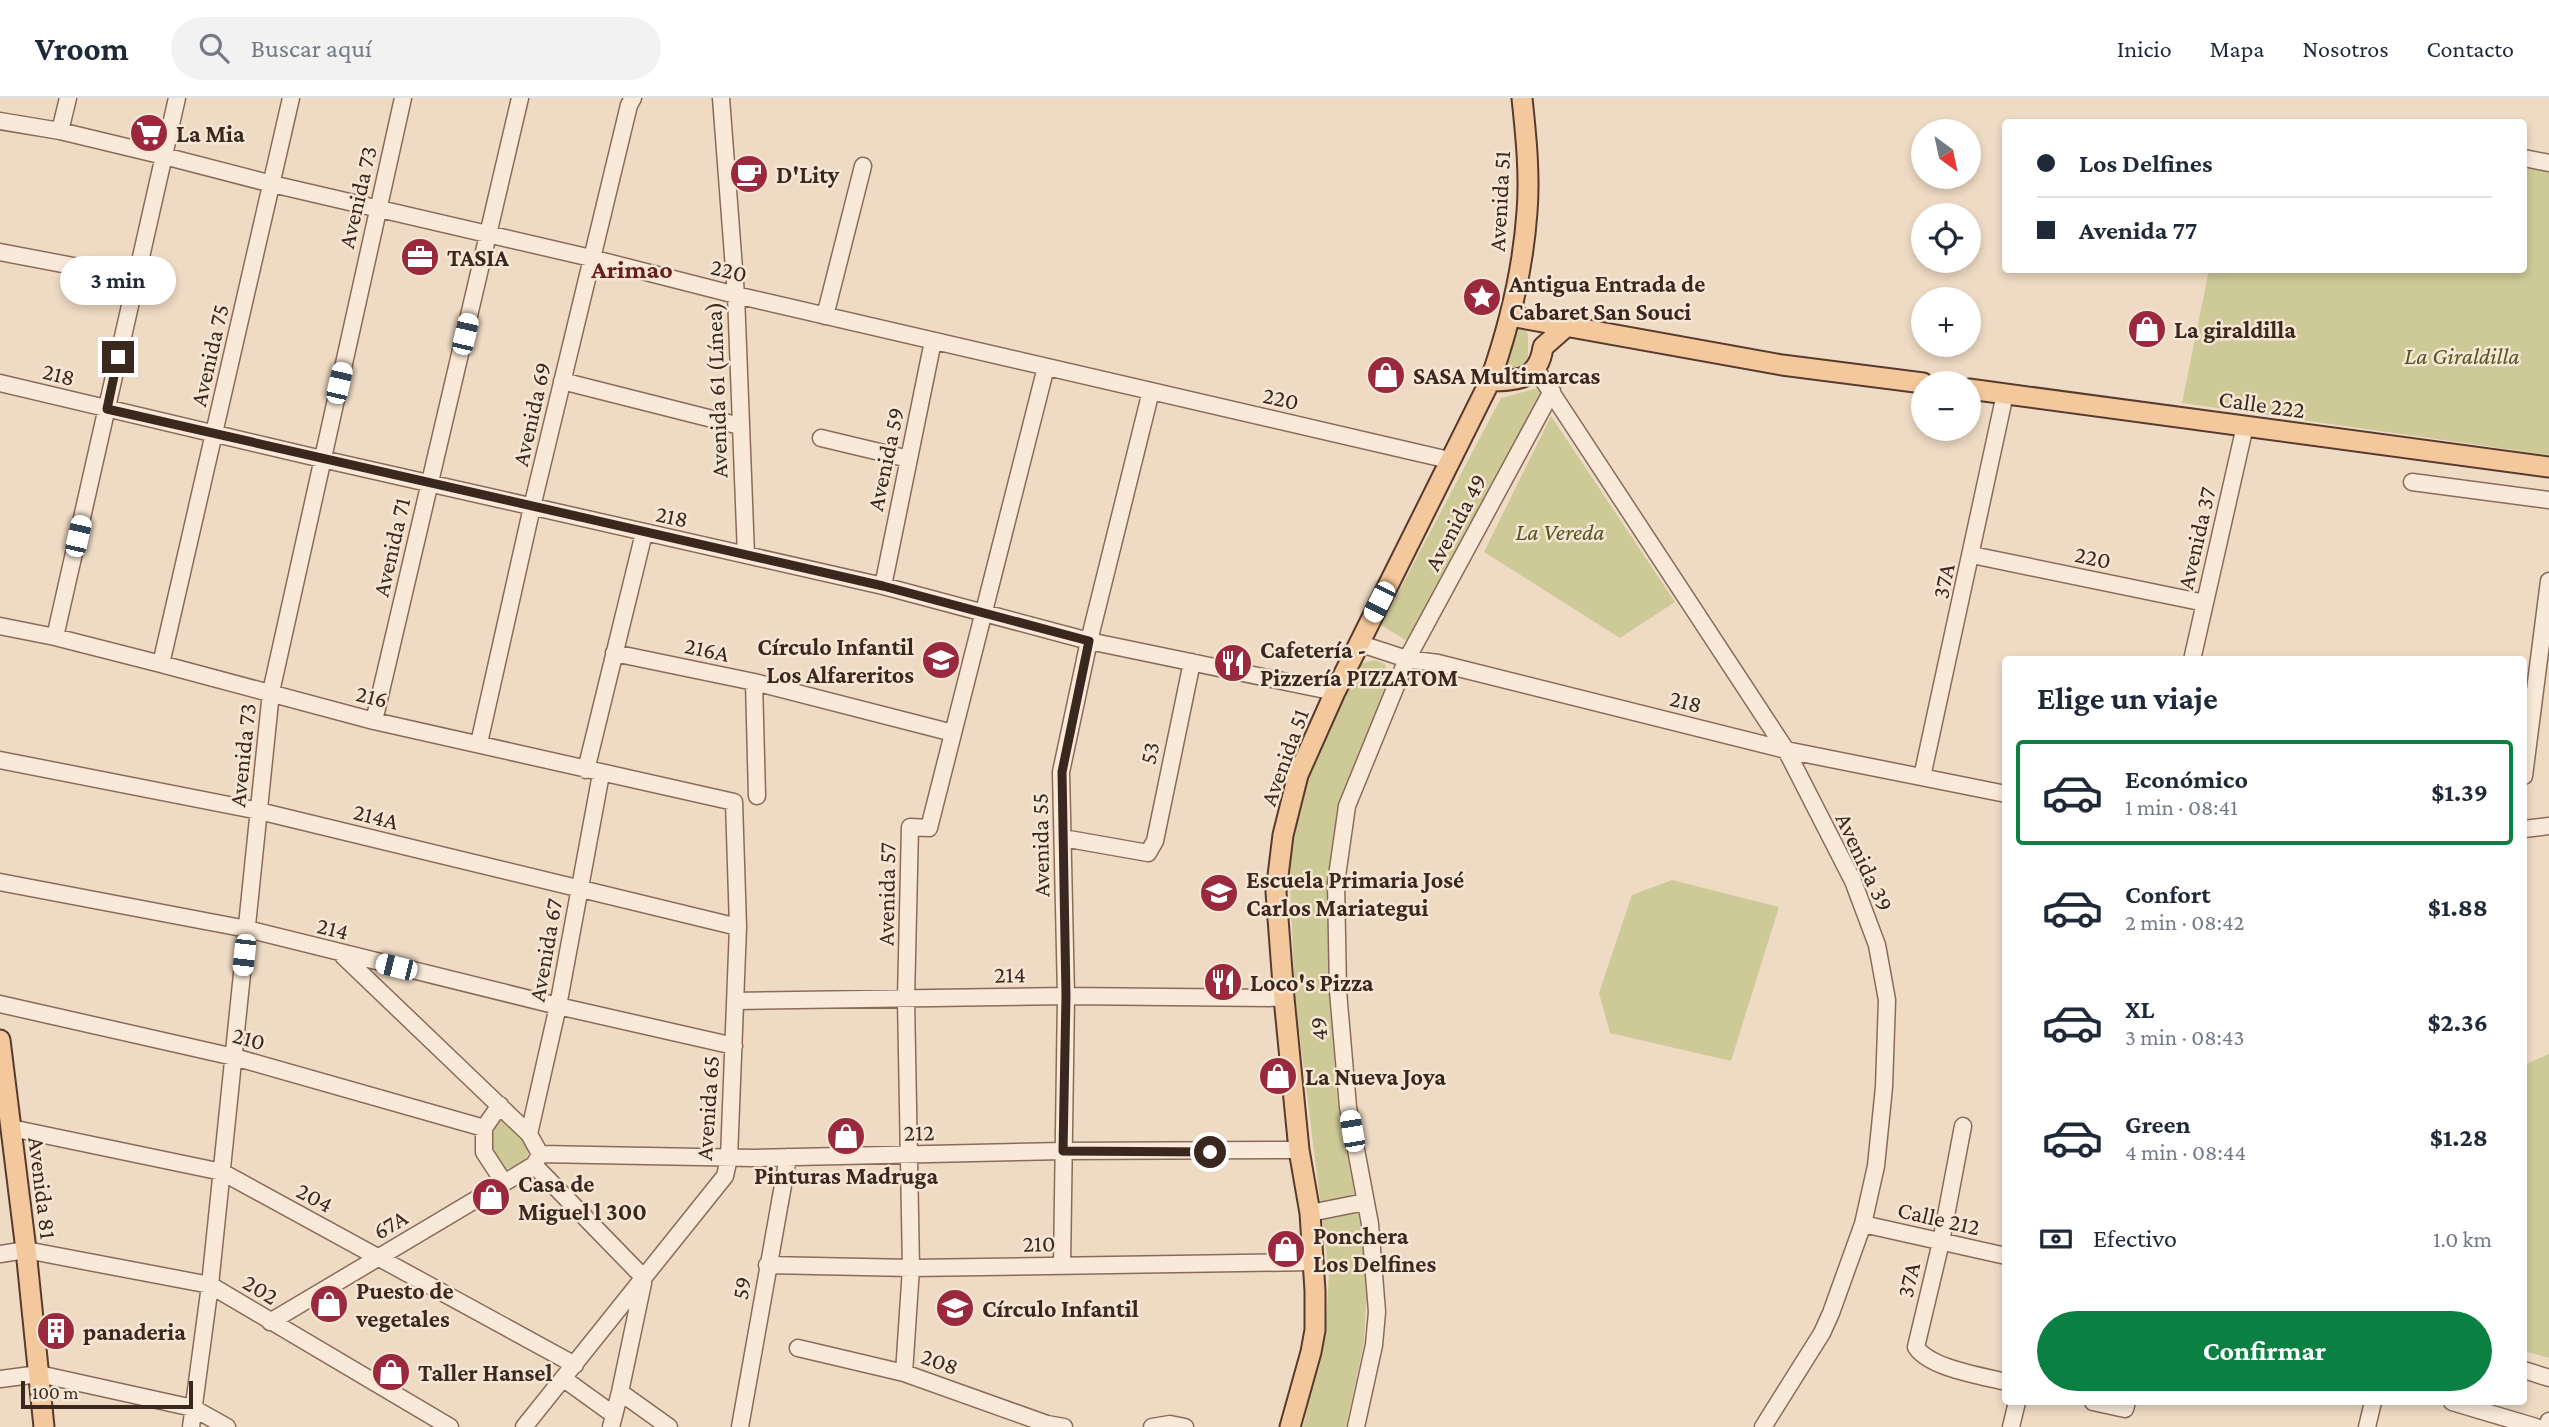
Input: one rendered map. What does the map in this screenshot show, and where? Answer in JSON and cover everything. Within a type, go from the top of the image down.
[{"type":"main road","name":"Avenida 51","points":[[1290,1427],[1315,1329],[1315,1291],[1310,1213],[1300,1150],[1276,892],[1283,835],[1298,775],[1335,692],[1490,382],[1510,316],[1528,211],[1527,150],[1522,98]]},
{"type":"main road","points":[[1510,316],[1782,365],[1911,381]]},
{"type":"main road","points":[[1490,382],[1512,381],[1525,377],[1536,369],[1542,358],[1543,347],[1541,335],[1530,318]]},
{"type":"main road","points":[[1543,347],[1568,325]]},
{"type":"main road","name":"Calle 222","points":[[1981,391],[2549,467]]},
{"type":"main road","name":"Avenida 81","points":[[0,1040],[26,1250],[44,1427]]},
{"type":"street","points":[[60,131],[68,98]]},
{"type":"street","points":[[55,637],[177,98]]},
{"type":"street","name":"Avenida 75","points":[[161,664],[292,98]]},
{"type":"street","name":"Avenida 73","points":[[191,1427],[210,1285],[271,692],[403,98]]},
{"type":"street","name":"Avenida 71","points":[[374,721],[520,98]]},
{"type":"street","name":"Avenida 69","points":[[479,743],[591,258],[633,98]]},
{"type":"street","name":"Avenida 61 (Línea)","points":[[721,98],[736,295],[746,555]]},
{"type":"street","name":"220","points":[[0,121],[60,131],[736,295],[1449,460]]},
{"type":"street","points":[[2527,159],[2549,163]]},
{"type":"street","points":[[825,316],[863,166]]},
{"type":"street","points":[[0,252],[136,278]]},
{"type":"street","name":"Avenida 59","points":[[883,586],[933,341]]},
{"type":"street","name":"Avenida 57","points":[[904,1373],[911,1268],[906,999],[910,827],[929,828],[1046,367]]},
{"type":"street","name":"Avenida 39","points":[[1536,369],[1786,750],[1853,881],[1877,945],[1887,1000],[1884,1087],[1875,1166],[1863,1224],[1822,1333],[1763,1427]]},
{"type":"street","points":[[562,382],[740,426]]},
{"type":"street","name":"218","points":[[0,383],[883,586],[1089,641],[1335,692]]},
{"type":"street","name":"Avenida 55","points":[[1062,1265],[1066,996],[1062,772],[1089,641],[1151,391]]},
{"type":"street","name":"Avenida 49","points":[[1400,675],[1552,391]]},
{"type":"street","name":"37A","points":[[1922,777],[2005,394]]},
{"type":"street","name":"Avenida 37","points":[[2193,656],[2245,426]]},
{"type":"street","points":[[821,438],[909,459]]},
{"type":"street","points":[[2412,482],[2549,499]]},
{"type":"street","name":"Avenida 67","points":[[529,1134],[558,1006],[579,889],[594,772],[614,653],[644,533]]},
{"type":"street","name":"220","points":[[1972,555],[2205,603]]},
{"type":"street","points":[[2527,753],[2549,581]]},
{"type":"street","name":"216","points":[[0,626],[55,637],[374,721],[734,802]]},
{"type":"street","name":"218","points":[[1358,643],[1407,659],[1438,663],[1786,750],[2002,793]]},
{"type":"street","name":"216A","points":[[614,653],[754,682],[953,733]]},
{"type":"street","name":"53","points":[[1063,838],[1149,853],[1155,841],[1192,662]]},
{"type":"street","name":"49","points":[[1356,1427],[1374,1345],[1377,1312],[1370,1224],[1346,1094],[1338,991],[1336,883],[1347,806],[1400,675]]},
{"type":"street","points":[[754,682],[757,796]]},
{"type":"street","name":"214A","points":[[0,760],[259,811],[738,927]]},
{"type":"street","name":"Avenida 65","points":[[612,1421],[643,1278],[725,1176],[729,1158],[738,927],[734,802]]},
{"type":"street","points":[[2527,829],[2549,826]]},
{"type":"street","name":"214","points":[[0,882],[247,929],[341,954],[734,1046]]},
{"type":"street","points":[[341,954],[529,1134],[537,1159],[643,1278],[524,1427]]},
{"type":"street","name":"214","points":[[736,1000],[1066,996],[1284,998]]},
{"type":"street","name":"210","points":[[0,1004],[233,1057],[484,1128]]},
{"type":"street","points":[[500,1105],[484,1128],[484,1152],[503,1181]]},
{"type":"street","name":"37A","points":[[1963,1126],[1941,1242],[1916,1347],[1921,1356],[2002,1381]]},
{"type":"street","name":"204","points":[[11,1128],[222,1172],[575,1365]]},
{"type":"street","name":"212","points":[[537,1159],[1300,1150]]},
{"type":"street","name":"59","points":[[740,1427],[788,1157]]},
{"type":"street","name":"67A","points":[[270,1322],[537,1159]]},
{"type":"street","points":[[1310,1213],[1365,1202]]},
{"type":"street","name":"Calle 212","points":[[1863,1224],[2002,1255]]},
{"type":"street","name":"202","points":[[0,1254],[26,1250],[210,1285],[450,1427]]},
{"type":"street","name":"210","points":[[767,1265],[911,1268],[1312,1262]]},
{"type":"street","name":"208","points":[[798,1348],[904,1373],[1047,1424],[1064,1427]]},
{"type":"street","points":[[2527,1371],[2549,1378]]},
{"type":"street","points":[[0,1379],[39,1374],[193,1408],[227,1427]]},
{"type":"street","points":[[564,1379],[612,1421]]},
{"type":"street","points":[[620,1392],[668,1427]]},
{"type":"street","points":[[2011,1427],[2016,1405]]},
{"type":"street","points":[[2107,1405],[2125,1409],[2126,1405]]},
{"type":"street","points":[[2367,1427],[2372,1405]]},
{"type":"street","points":[[2462,1405],[2536,1427]]},
{"type":"street","points":[[2547,1427],[2549,1421]]},
{"type":"street","points":[[1152,1427],[1171,1424],[1185,1427]]},
{"type":"green space","name":"La Giraldilla","points":[[2527,168],[2549,172],[2549,455],[2182,403],[2208,273],[2527,273]]},
{"type":"green space","points":[[1517,327],[1522,327],[1528,334],[1528,357],[1525,364],[1510,370],[1505,367]]},
{"type":"green space","points":[[1538,388],[1543,393],[1407,641],[1381,625],[1501,398]]},
{"type":"green space","name":"La Vereda","points":[[1551,416],[1675,602],[1620,638],[1484,552]]},
{"type":"green space","points":[[1375,660],[1385,664],[1390,681],[1339,807],[1328,884],[1329,985],[1337,1097],[1362,1234],[1367,1285],[1364,1343],[1346,1427],[1303,1427],[1326,1323],[1329,1273],[1295,998],[1289,862],[1303,789],[1359,664]]},
{"type":"green space","points":[[1672,880],[1779,907],[1731,1061],[1610,1033],[1599,993],[1632,895]]},
{"type":"green space","points":[[2549,1054],[2549,1358],[2527,1352],[2527,1064]]},
{"type":"green space","points":[[501,1115],[531,1146],[525,1162],[504,1170],[489,1143],[491,1131]]},
{"type":"place","name":"La Mia","points":[[149,133]]},
{"type":"place","name":"D'Lity","points":[[749,174]]},
{"type":"place","name":"TASIA","points":[[420,257]]},
{"type":"place","name":"Antigua Entrada de Cabaret San Souci","points":[[1482,297]]},
{"type":"place","name":"La giraldilla","points":[[2147,329]]},
{"type":"place","name":"SASA Multimarcas","points":[[1386,375]]},
{"type":"place","name":"Círculo Infantil Los Alfareritos","points":[[941,660]]},
{"type":"place","name":"Cafetería - Pizzería PIZZATOM","points":[[1233,663]]},
{"type":"place","name":"Escuela Primaria José Carlos Mariategui","points":[[1219,893]]},
{"type":"place","name":"Loco's Pizza","points":[[1223,982]]},
{"type":"place","name":"La Nueva Joya","points":[[1278,1076]]},
{"type":"place","name":"Pinturas Madruga","points":[[846,1136]]},
{"type":"place","name":"Casa de Miguel l 300","points":[[491,1197]]},
{"type":"place","name":"Ponchera Los Delfines","points":[[1286,1249]]},
{"type":"place","name":"Puesto de vegetales","points":[[329,1304]]},
{"type":"place","name":"Círculo Infantil","points":[[955,1308]]},
{"type":"place","name":"panaderia","points":[[56,1331]]},
{"type":"place","name":"Taller Hansel","points":[[391,1372]]},
{"type":"district","name":"Arimao","points":[[632,269]]},
{"type":"route","points":[[118,357],[107,409],[883,586],[1089,641],[1062,772],[1066,996],[1063,1151],[1210,1152]]}]
